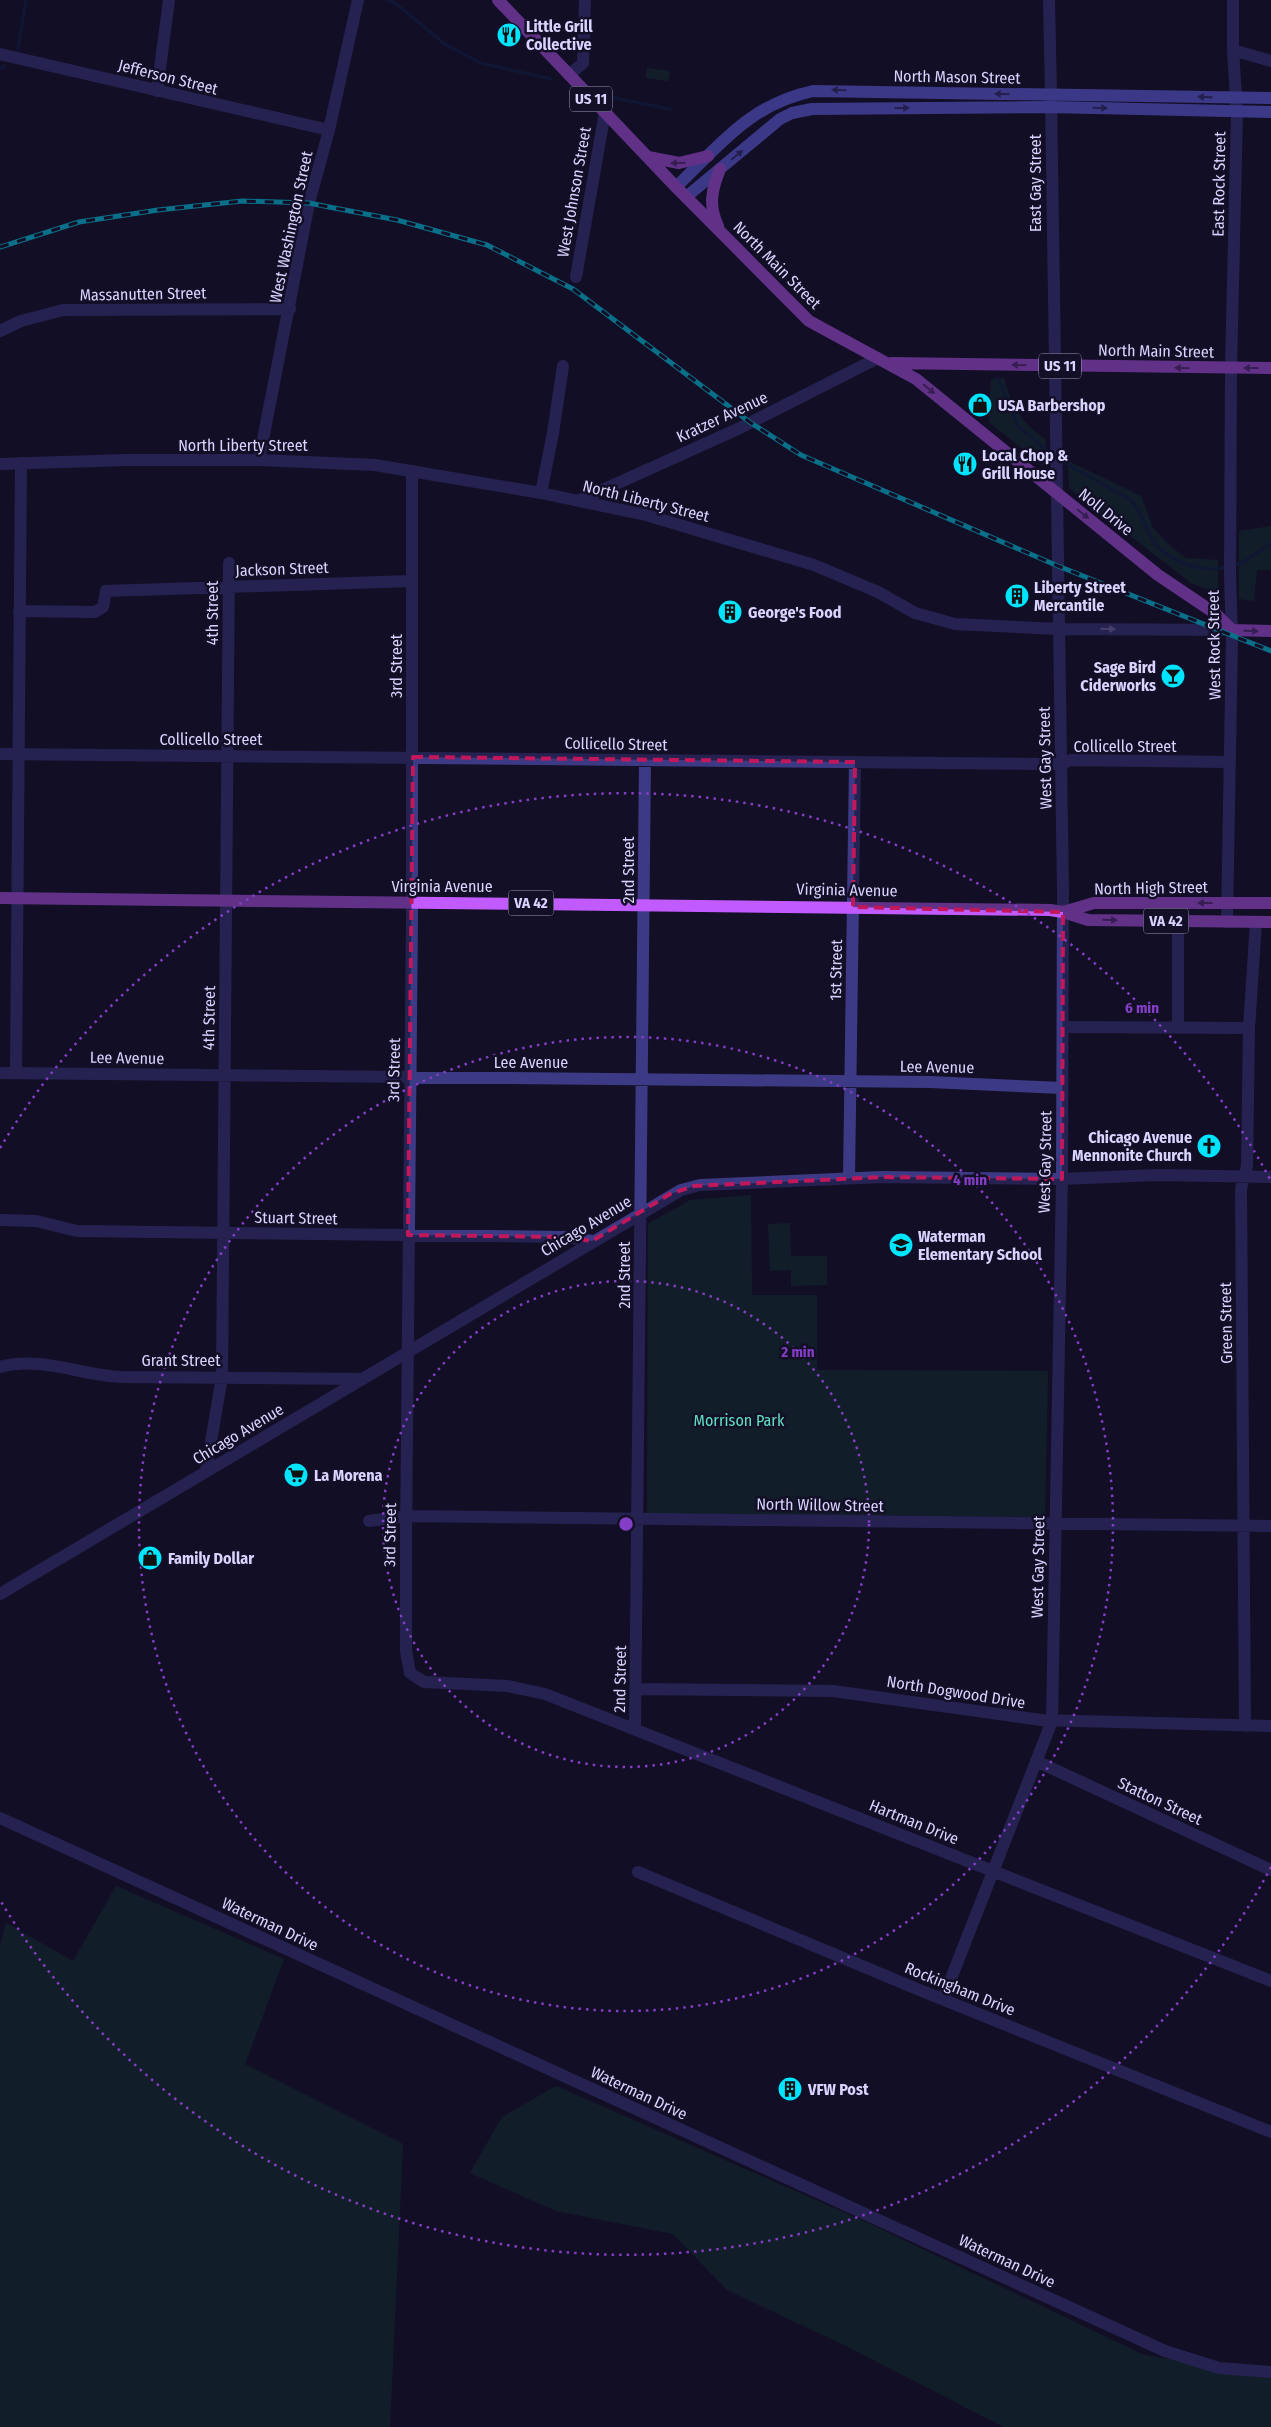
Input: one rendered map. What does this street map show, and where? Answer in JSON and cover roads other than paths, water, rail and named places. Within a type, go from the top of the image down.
[{"type":"main road","name":"North Main Street","points":[[498,0],[568,75],[808,322],[883,360],[1054,366],[1271,368]]},
{"type":"main road","name":"North Mason Street","points":[[676,187],[734,130],[760,110],[785,98],[813,91],[1051,101],[1237,113],[1271,112]]},
{"type":"main road","name":"North Mason Street","points":[[686,197],[780,119],[812,109],[1051,101],[1271,98]]},
{"type":"main road","points":[[648,157],[679,163],[708,156]]},
{"type":"main road","points":[[720,169],[714,184],[711,204],[721,233]]},
{"type":"main road","name":"Noll Drive","points":[[883,360],[916,379],[1158,575],[1216,614],[1232,630]]},
{"type":"main road","name":"North Liberty Street","points":[[1232,630],[1271,631]]},
{"type":"main road","name":"Virginia Avenue","points":[[0,898],[644,904],[1063,912]]},
{"type":"main road","name":"North High Street","points":[[1063,912],[1094,903],[1271,904]]},
{"type":"main road","name":"North High Street","points":[[1063,912],[1088,920],[1271,922]]},
{"type":"street","points":[[156,91],[169,0]]},
{"type":"street","name":"West Washington Street","points":[[259,460],[290,309],[309,203],[329,130],[358,0]]},
{"type":"street","points":[[568,75],[583,63],[585,0]]},
{"type":"street","name":"East Gay Street","points":[[1049,0],[1054,366]]},
{"type":"street","name":"East Rock Street","points":[[1231,368],[1237,113],[1233,50],[1233,0]]},
{"type":"street","points":[[1233,50],[1271,61]]},
{"type":"street","name":"Jefferson Street","points":[[0,54],[329,130]]},
{"type":"street","name":"West Johnson Street","points":[[576,277],[605,112]]},
{"type":"street","name":"Massanutten Street","points":[[0,331],[21,321],[63,310],[290,309]]},
{"type":"street","name":"Kratzer Avenue","points":[[578,501],[740,428],[883,360]]},
{"type":"street","points":[[541,493],[550,452],[562,366]]},
{"type":"street","name":"West Gay Street","points":[[943,1999],[1052,1721],[1064,1026],[1058,494],[1054,366]]},
{"type":"street","name":"West Rock Street","points":[[1227,922],[1232,630],[1230,576],[1231,368]]},
{"type":"street","name":"North Liberty Street","points":[[0,464],[259,460],[357,464],[412,471],[541,493],[646,515],[814,565],[869,588],[915,613],[941,622],[970,626],[1059,629],[1232,630]]},
{"type":"street","points":[[16,1073],[19,611],[22,463]]},
{"type":"street","name":"3rd Street","points":[[412,471],[413,757],[406,1651],[409,1670],[413,1676],[424,1682],[508,1686],[546,1694]]},
{"type":"street","name":"4th Street","points":[[206,1472],[222,1377],[228,755],[227,588],[229,563]]},
{"type":"street","name":"Jackson Street","points":[[19,611],[95,612],[103,607],[106,591],[412,581]]},
{"type":"street","name":"Collicello Street","points":[[0,754],[1061,764],[1071,760],[1230,762]]},
{"type":"street","name":"2nd Street","points":[[635,1729],[639,1519],[639,1213],[643,1079],[645,760]]},
{"type":"street","name":"1st Street","points":[[849,1178],[855,762]]},
{"type":"street","points":[[1178,921],[1178,1026]]},
{"type":"street","name":"Green Street","points":[[1245,1726],[1241,1189],[1246,1166],[1249,1028],[1256,922]]},
{"type":"street","points":[[1064,1026],[1249,1028]]},
{"type":"street","name":"Lee Avenue","points":[[0,1073],[930,1082],[1062,1088]]},
{"type":"street","name":"Chicago Avenue","points":[[0,1594],[670,1194],[694,1186],[849,1178],[1062,1179],[1157,1176],[1271,1177]]},
{"type":"street","name":"Stuart Street","points":[[0,1220],[36,1221],[78,1231],[566,1237],[592,1241]]},
{"type":"street","name":"Grant Street","points":[[0,1367],[34,1363],[112,1377],[363,1379]]},
{"type":"street","name":"North Willow Street","points":[[369,1521],[406,1516],[1271,1526]]},
{"type":"street","name":"North Dogwood Drive","points":[[636,1689],[847,1692],[1052,1721],[1271,1726]]},
{"type":"street","name":"Hartman Drive","points":[[546,1694],[1271,1981]]},
{"type":"street","name":"Statton Street","points":[[1036,1761],[1271,1870]]},
{"type":"street","name":"Waterman Drive","points":[[0,1818],[1165,2351],[1219,2368],[1271,2372]]},
{"type":"street","name":"Rockingham Drive","points":[[638,1872],[943,1999],[1271,2132]]},
{"type":"waterway","points":[[18,50],[26,0]]},
{"type":"waterway","points":[[388,0],[395,3],[446,45],[481,63],[551,79]]},
{"type":"waterway","points":[[0,69],[4,66]]},
{"type":"waterway","points":[[604,96],[670,109]]},
{"type":"waterway","points":[[998,378],[1018,426],[1052,455]]},
{"type":"waterway","points":[[1060,460],[1131,500],[1151,537],[1164,552],[1195,567],[1216,569],[1226,567]]},
{"type":"waterway","points":[[1232,565],[1243,562],[1271,544]]},
{"type":"railway","points":[[0,247],[79,222],[158,210],[242,201],[309,203],[397,220],[487,245],[573,289],[751,423],[801,455],[1058,566],[1271,651]]},
{"type":"place","name":"Little Grill Collective","points":[[509,35]]},
{"type":"place","name":"USA Barbershop","points":[[980,405]]},
{"type":"place","name":"Local Chop & Grill House","points":[[965,464]]},
{"type":"place","name":"Liberty Street Mercantile","points":[[1017,596]]},
{"type":"place","name":"George's Food","points":[[730,612]]},
{"type":"place","name":"Sage Bird Ciderworks","points":[[1173,676]]},
{"type":"place","name":"Chicago Avenue Mennonite Church","points":[[1209,1146]]},
{"type":"place","name":"Waterman Elementary School","points":[[901,1245]]},
{"type":"place","name":"La Morena","points":[[296,1475]]},
{"type":"place","name":"Family Dollar","points":[[150,1558]]},
{"type":"place","name":"VFW Post","points":[[790,2089]]},
{"type":"park label","name":"Morrison Park","points":[[739,1420]]}]
